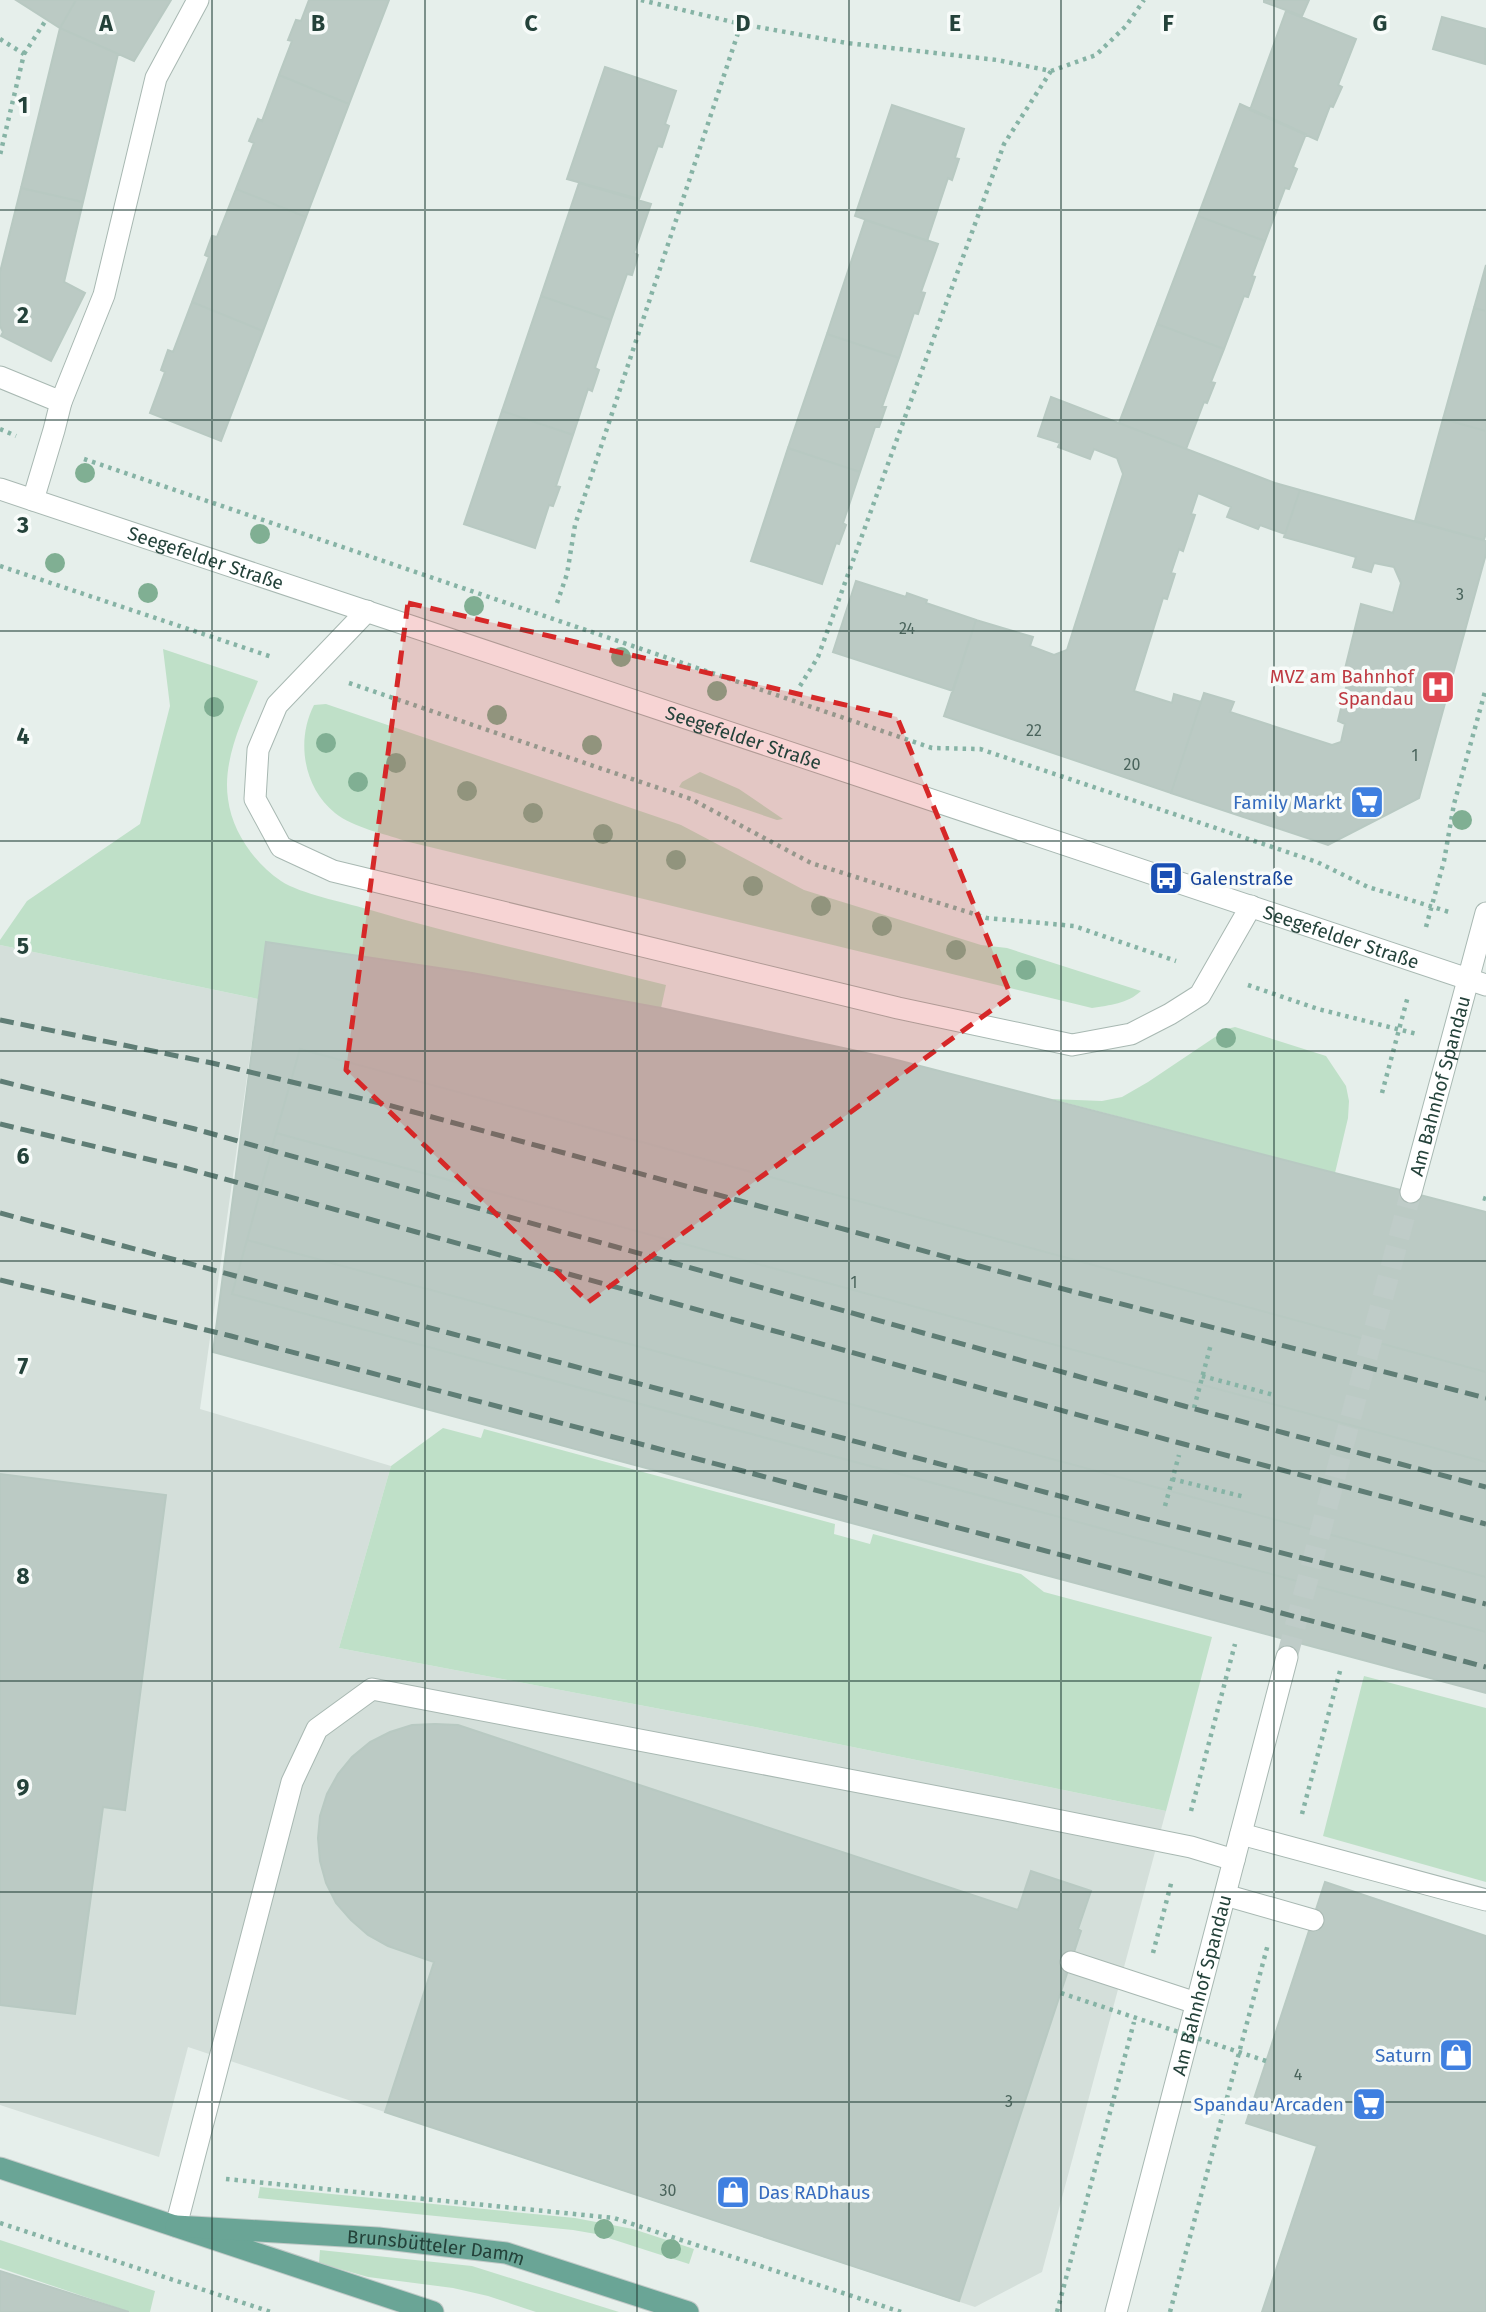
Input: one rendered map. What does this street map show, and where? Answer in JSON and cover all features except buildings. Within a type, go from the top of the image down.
[{"type":"main road","name":"Brunsbütteler Damm","points":[[0,2168],[433,2312]]},
{"type":"main road","name":"Brunsbütteler Damm","points":[[177,2226],[377,2238],[506,2253],[688,2312]]},
{"type":"street","points":[[33,500],[61,402],[104,295],[156,78],[198,0]]},
{"type":"street","points":[[0,377],[61,402]]},
{"type":"street","name":"Seegefelder Straße","points":[[0,489],[1477,982]]},
{"type":"street","points":[[367,611],[277,705],[257,750],[256,799],[281,847],[333,871],[898,1008],[1072,1045],[1131,1034],[1200,995],[1251,906]]},
{"type":"street","points":[[1477,982],[1485,918]]},
{"type":"street","name":"Am Bahnhof Spandau","points":[[1411,1192],[1451,1043],[1477,982]]},
{"type":"street","name":"Am Bahnhof Spandau","points":[[1116,2312],[1287,1657]]},
{"type":"street","points":[[177,2226],[292,1783],[317,1729],[372,1689],[1006,1810],[1191,1847],[1234,1860]]},
{"type":"street","points":[[1241,1834],[1486,1900]]},
{"type":"street","points":[[1225,1895],[1313,1920]]},
{"type":"street","points":[[1071,1962],[1196,2003]]},
{"type":"path","points":[[641,0],[741,24],[847,43],[997,60],[1051,71],[1097,55],[1126,26],[1144,0]]},
{"type":"path","points":[[0,155],[24,54],[46,20]]},
{"type":"path","points":[[557,603],[567,574],[575,525],[741,24]]},
{"type":"path","points":[[0,39],[24,54]]},
{"type":"path","points":[[800,686],[818,657],[1004,144],[1051,71]]},
{"type":"path","points":[[0,429],[932,748],[979,749],[1317,862],[1368,887],[1485,918]]},
{"type":"path","points":[[0,566],[266,655]]},
{"type":"path","points":[[345,682],[691,799],[811,863],[987,918],[1074,926],[1184,963]]},
{"type":"path","points":[[1444,861],[1454,803],[1486,688]]},
{"type":"path","points":[[1270,992],[1324,1010],[1451,1043]]},
{"type":"path","points":[[1194,1408],[1211,1344]]},
{"type":"path","points":[[1202,1376],[1274,1395]]},
{"type":"path","points":[[1165,1506],[1179,1455]]},
{"type":"path","points":[[1172,1479],[1245,1497]]},
{"type":"path","points":[[1293,1849],[1340,1671]]},
{"type":"path","points":[[1170,2312],[1277,1910]]},
{"type":"path","points":[[1060,1993],[1266,2061]]},
{"type":"path","points":[[0,2222],[271,2312]]},
{"type":"path","points":[[1057,2312],[1059,2304]]},
{"type":"highlighted area","points":[[408,603],[897,717],[1011,996],[588,1302],[346,1070]]},
{"type":"shaded area","points":[[0,945],[258,999],[200,1409],[391,1466],[339,1648],[755,1727],[1166,1811],[1042,2272],[975,2307],[188,2047],[159,2157],[0,2105]]},
{"type":"green space","points":[[163,649],[258,681],[231,754],[228,799],[239,834],[253,856],[271,874],[289,886],[311,894],[441,930],[666,985],[661,1008],[472,973],[266,942],[258,999],[0,945],[0,940],[27,901],[140,824],[170,706]]},
{"type":"green space","points":[[326,704],[681,825],[804,890],[981,945],[1007,948],[1141,991],[1124,1001],[1092,1008],[369,830],[335,813],[324,802],[310,777],[304,748],[308,719],[314,705]]},
{"type":"green space","points":[[700,772],[739,789],[783,819],[777,820],[679,787],[682,782]]},
{"type":"green space","points":[[1235,1027],[1326,1056],[1346,1086],[1349,1101],[1348,1118],[1335,1173],[1051,1099],[1102,1101],[1122,1097],[1227,1029]]},
{"type":"green space","points":[[443,1428],[481,1438],[484,1429],[835,1524],[834,1534],[870,1544],[873,1534],[1021,1574],[1044,1592],[1212,1637],[1166,1811],[755,1727],[339,1648],[391,1466]]},
{"type":"green space","points":[[1364,1676],[1486,1708],[1486,1882],[1323,1836]]},
{"type":"green space","points":[[260,2187],[575,2218],[633,2229],[694,2249],[689,2264],[596,2234],[258,2198]]},
{"type":"green space","points":[[0,2240],[155,2291],[150,2312],[130,2312],[0,2268]]},
{"type":"green space","points":[[320,2250],[472,2266],[619,2312],[536,2312],[453,2288],[368,2277],[319,2263]]},
{"type":"tunnel","points":[[1287,1657],[1411,1192]]},
{"type":"railway","points":[[0,1020],[212,1063],[388,1105],[1071,1291],[1486,1398]]},
{"type":"railway","points":[[0,1081],[195,1129],[1184,1406],[1486,1487]]},
{"type":"railway","points":[[0,1124],[185,1168],[1176,1442],[1486,1524]]},
{"type":"railway","points":[[0,1213],[1142,1518],[1486,1604]]},
{"type":"railway","points":[[0,1280],[231,1336],[1486,1667]]},
{"type":"place","name":"MVZ am Bahnhof Spandau","points":[[1438,687]]},
{"type":"place","name":"Family Markt","points":[[1367,802]]},
{"type":"place","name":"Galenstraße","points":[[1166,878]]},
{"type":"place","name":"Saturn","points":[[1456,2055]]},
{"type":"place","name":"Spandau Arcaden","points":[[1369,2104]]},
{"type":"place","name":"Das RADhaus","points":[[733,2192]]}]
